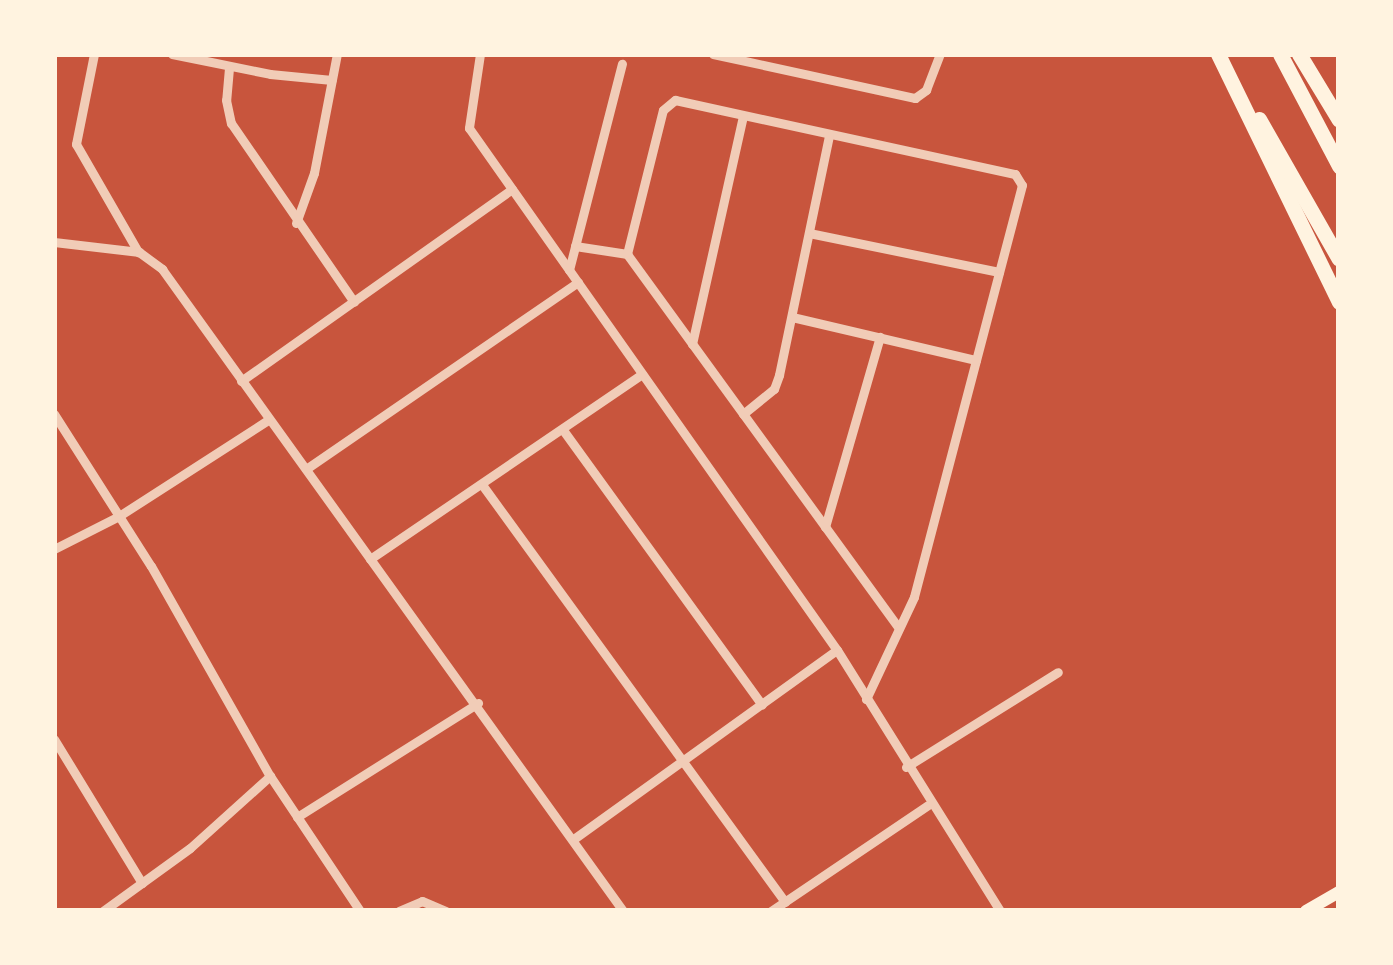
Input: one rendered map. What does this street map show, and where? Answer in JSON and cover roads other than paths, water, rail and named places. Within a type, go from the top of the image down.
[{"type":"highway","points":[[1220,54],[1339,259]]},
{"type":"highway","points":[[1220,54],[1339,302]]},
{"type":"highway","points":[[1280,54],[1339,166]]},
{"type":"highway","points":[[1299,54],[1339,120]]},
{"type":"main road","points":[[1306,911],[1339,892]]},
{"type":"street","points":[[94,54],[76,143],[139,252],[162,269],[623,911]]},
{"type":"street","points":[[172,54],[229,68],[332,80]]},
{"type":"street","points":[[296,224],[314,173],[337,54]]},
{"type":"street","points":[[480,54],[469,128],[836,650],[928,805],[1000,911]]},
{"type":"street","points":[[713,54],[915,98],[926,91],[940,54]]},
{"type":"street","points":[[780,69],[783,54]]},
{"type":"street","points":[[569,270],[622,64]]},
{"type":"street","points":[[229,68],[226,100],[231,123],[296,224],[354,302]]},
{"type":"street","points":[[627,254],[663,110],[675,100],[1015,174],[1022,185],[914,597],[866,699]]},
{"type":"street","points":[[692,344],[742,116]]},
{"type":"street","points":[[743,414],[774,389],[829,136]]},
{"type":"street","points":[[241,381],[512,189]]},
{"type":"street","points":[[809,233],[999,272]]},
{"type":"street","points":[[54,242],[139,252]]},
{"type":"street","points":[[575,246],[627,254],[897,626]]},
{"type":"street","points":[[306,470],[578,282]]},
{"type":"street","points":[[792,316],[976,360]]},
{"type":"street","points":[[825,527],[880,337]]},
{"type":"street","points":[[370,559],[483,487],[642,374]]},
{"type":"street","points":[[54,414],[270,776],[360,911]]},
{"type":"street","points":[[54,549],[119,516],[268,420]]},
{"type":"street","points":[[563,430],[762,705]]},
{"type":"street","points":[[483,487],[785,902]]},
{"type":"street","points":[[575,838],[836,650]]},
{"type":"street","points":[[906,767],[1058,672]]},
{"type":"street","points":[[298,817],[478,703]]},
{"type":"street","points":[[54,739],[142,883]]},
{"type":"street","points":[[103,911],[270,776]]},
{"type":"street","points":[[771,911],[928,805]]},
{"type":"street","points":[[399,911],[422,901],[446,911]]}]
